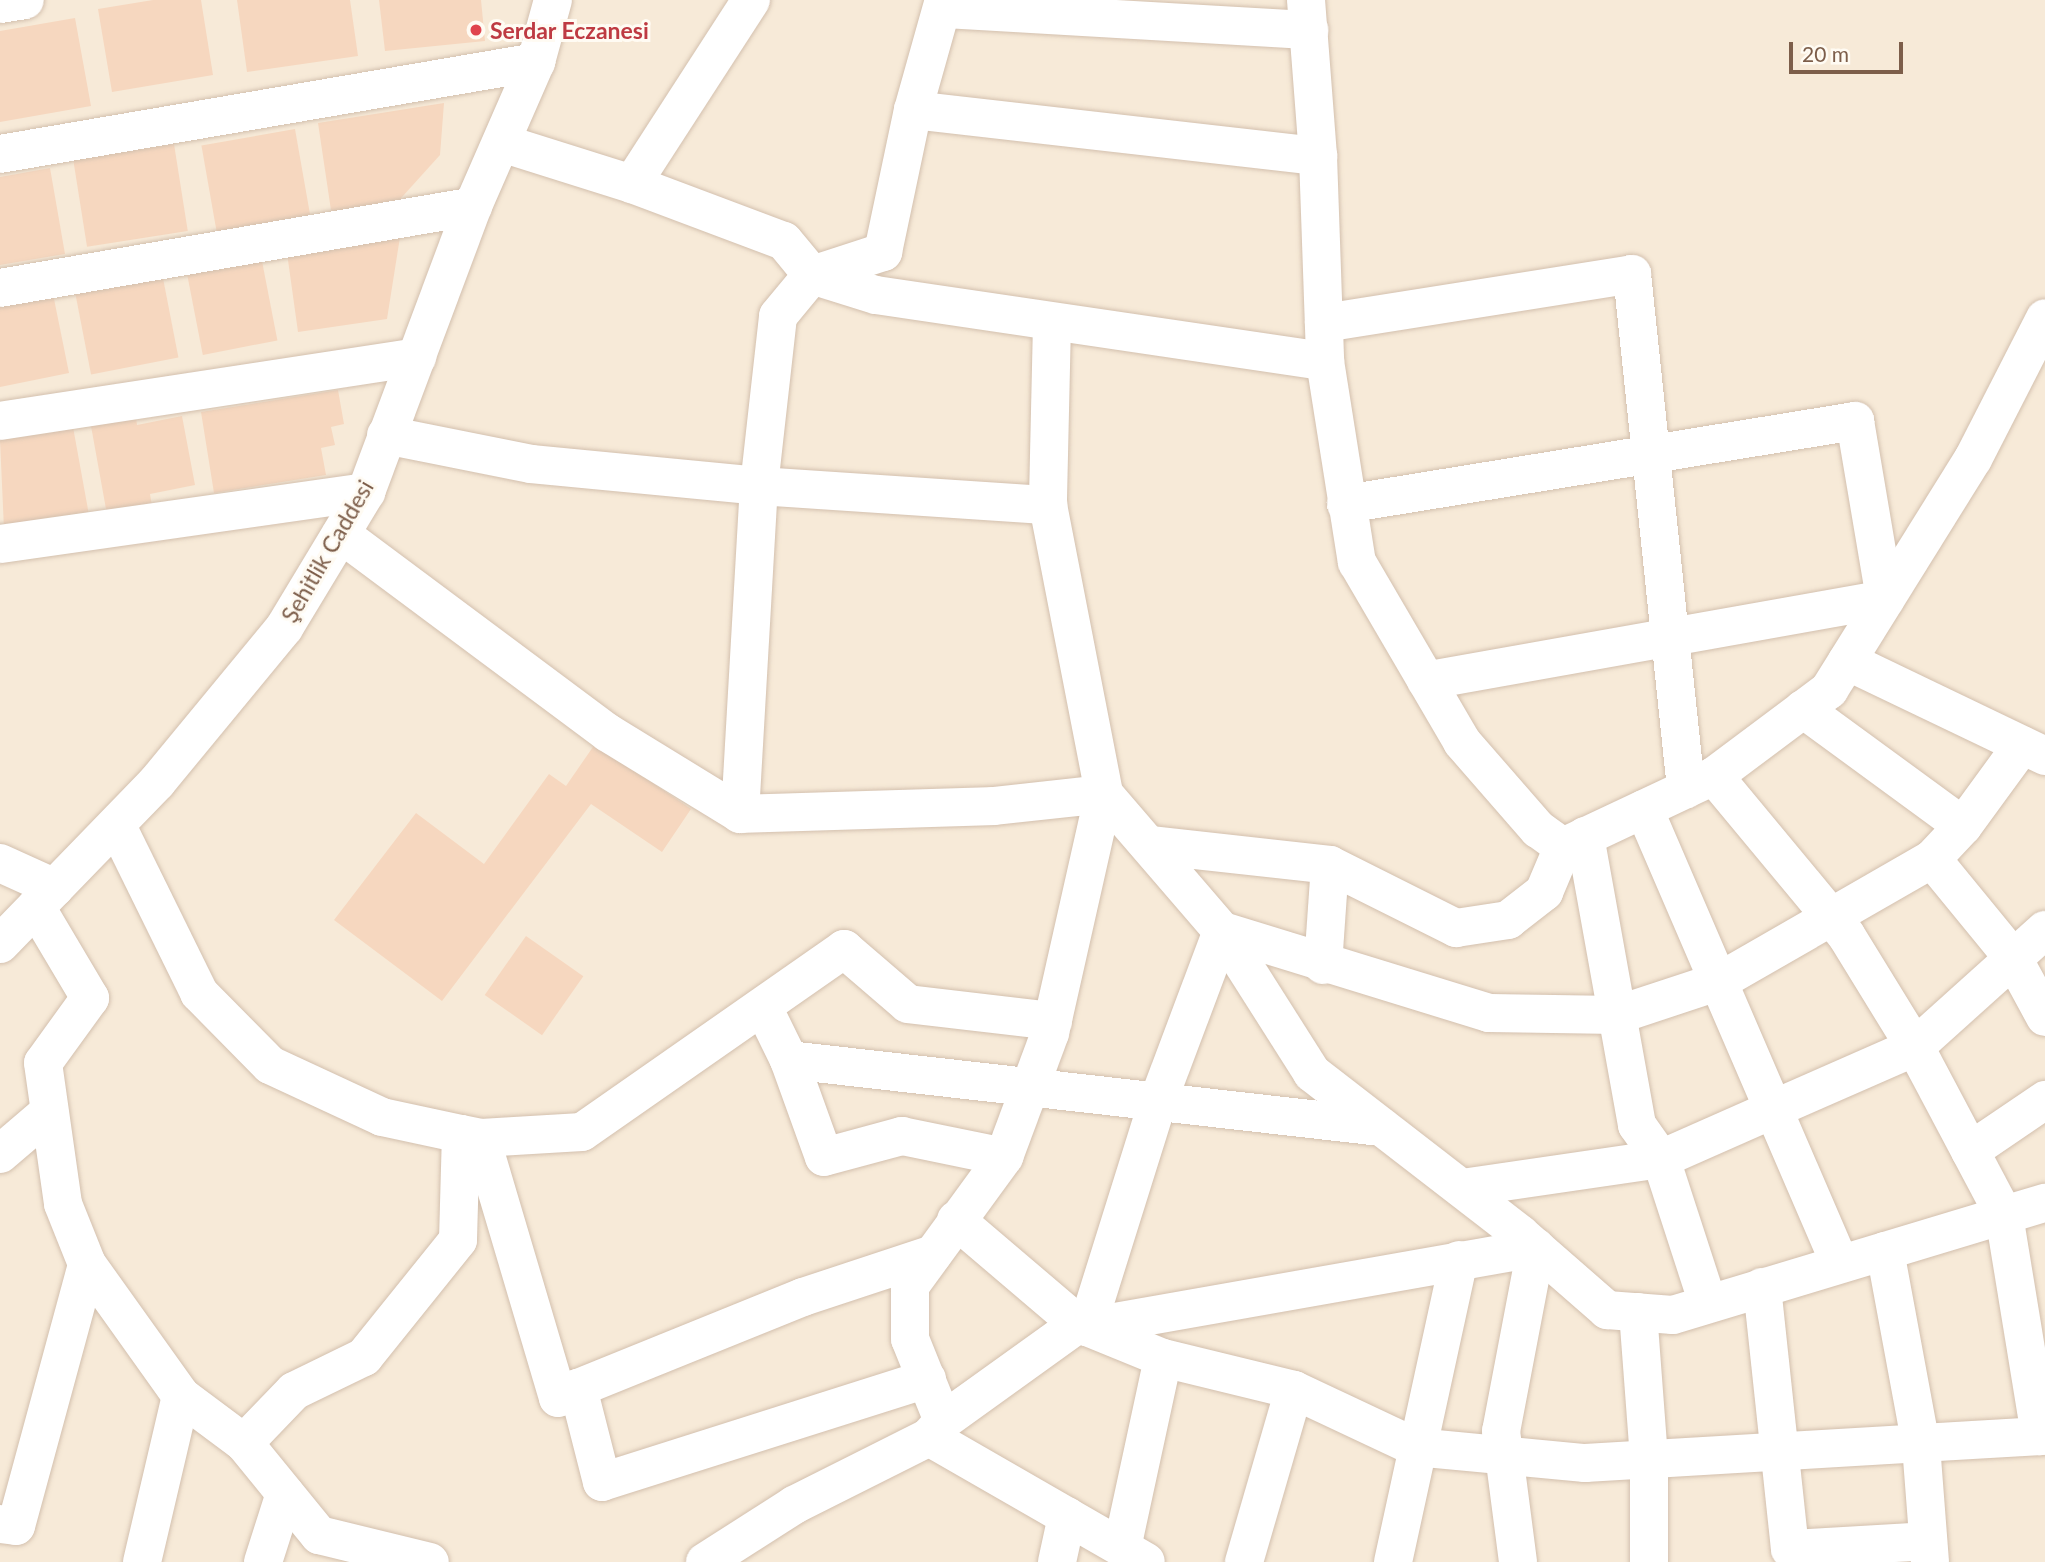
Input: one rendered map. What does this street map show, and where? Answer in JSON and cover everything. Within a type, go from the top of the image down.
[{"type":"street","points":[[0,4],[25,0]]},
{"type":"street","name":"Şehitlik Caddesi","points":[[0,944],[117,826],[284,628],[366,492],[473,206],[536,62],[553,0]]},
{"type":"street","points":[[632,184],[751,0]]},
{"type":"street","points":[[740,814],[759,486],[778,316],[812,275],[883,252],[913,110],[943,5],[1308,15],[1318,156],[1325,361],[1357,562],[1462,742],[1538,829],[1574,841]]},
{"type":"street","points":[[0,154],[536,62]]},
{"type":"street","points":[[913,110],[1318,156]]},
{"type":"street","points":[[502,143],[632,184],[783,241],[812,275],[876,295],[1052,323],[1325,361]]},
{"type":"street","points":[[0,288],[473,206]]},
{"type":"street","points":[[956,1220],[1082,1325],[1163,1359],[1294,1390],[1415,1447],[1586,1463],[2043,1436],[2004,1215],[1915,1047],[1831,918],[1700,782],[1670,640],[1632,274],[1324,323]]},
{"type":"street","points":[[1052,323],[1048,505],[1104,794],[1054,1021],[1004,1157],[911,1286],[911,1339],[927,1379],[936,1429],[1067,1516],[1134,1555],[1163,1359]]},
{"type":"street","points":[[1150,845],[1330,865],[1456,928],[1508,920],[1544,892],[1574,841],[1700,782],[1829,690],[1973,458],[2041,334]]},
{"type":"street","points":[[0,421],[417,356]]},
{"type":"street","points":[[1346,504],[1855,421],[1885,599]]},
{"type":"street","points":[[386,435],[531,464],[759,486],[1048,505]]},
{"type":"street","points":[[0,544],[366,492]]},
{"type":"street","points":[[341,534],[608,733],[740,814],[993,806],[1104,794]]},
{"type":"street","points":[[1426,681],[1670,640],[1885,599]]},
{"type":"street","points":[[1222,931],[1323,965],[1489,1013],[1617,1015],[1720,981],[1932,859],[2034,750],[1847,661]]},
{"type":"street","points":[[1803,709],[1963,826]]},
{"type":"street","points":[[1104,794],[1222,931],[1312,1073],[1462,1188],[1608,1310],[1673,1315],[2045,1203]]},
{"type":"street","points":[[1644,809],[1776,1108],[1840,1264]]},
{"type":"street","points":[[117,826],[199,993],[270,1065],[382,1117],[471,1136],[582,1132],[844,949],[908,1004],[1054,1021]]},
{"type":"street","points":[[1574,841],[1617,1015],[1637,1125],[1661,1159],[1708,1304]]},
{"type":"street","points":[[1932,859],[2013,958],[2045,1017]]},
{"type":"street","points":[[0,863],[45,897],[90,998],[43,1063],[63,1204],[87,1264],[181,1396],[244,1443],[319,1535],[381,1556],[430,1562]]},
{"type":"street","points":[[1323,965],[1330,865]]},
{"type":"street","points":[[1462,1188],[1661,1159],[1915,1047],[2045,930]]},
{"type":"street","points":[[1082,1325],[1158,1101],[1222,931]]},
{"type":"street","points":[[764,1007],[789,1060],[824,1157],[902,1136],[1004,1157]]},
{"type":"street","points":[[789,1060],[1383,1127]]},
{"type":"street","points":[[1970,1151],[2045,1100]]},
{"type":"street","points":[[0,1154],[49,1112]]},
{"type":"street","points":[[471,1136],[558,1398],[803,1297],[933,1254]]},
{"type":"street","points":[[244,1443],[294,1391],[364,1357],[458,1240],[471,1136]]},
{"type":"street","points":[[705,1562],[794,1505],[936,1429],[1082,1325],[1536,1248]]},
{"type":"street","points":[[1518,1562],[1501,1431],[1536,1248]]},
{"type":"street","points":[[1762,1287],[1790,1549],[1929,1551],[1921,1445],[1885,1251]]},
{"type":"street","points":[[1393,1562],[1415,1447],[1459,1260]]},
{"type":"street","points":[[0,1524],[16,1526],[87,1264]]},
{"type":"street","points":[[1638,1312],[1649,1459],[1649,1562]]},
{"type":"street","points":[[578,1388],[602,1482],[927,1379]]},
{"type":"street","points":[[1244,1562],[1294,1390]]},
{"type":"street","points":[[142,1562],[181,1396]]},
{"type":"street","points":[[263,1562],[285,1493]]},
{"type":"street","points":[[1057,1562],[1067,1516]]},
{"type":"shaded area","points":[[0,0],[2045,0],[2045,1562],[0,1562]]},
{"type":"building","points":[[153,0],[201,0],[213,75],[112,92],[98,9]]},
{"type":"building","points":[[237,0],[350,0],[358,56],[247,72]]},
{"type":"building","points":[[379,0],[481,0],[485,41],[385,51]]},
{"type":"building","points":[[75,18],[91,106],[0,122],[0,31]]},
{"type":"building","points":[[444,103],[440,155],[393,207],[332,217],[318,123]]},
{"type":"building","points":[[295,129],[310,216],[217,232],[201,145]]},
{"type":"building","points":[[174,144],[188,231],[87,247],[73,160]]},
{"type":"building","points":[[50,168],[65,254],[0,265],[0,177]]},
{"type":"building","points":[[400,237],[387,319],[298,332],[287,253]]},
{"type":"building","points":[[261,256],[277,340],[203,355],[186,271]]},
{"type":"building","points":[[162,273],[178,357],[91,374],[75,290]]},
{"type":"building","points":[[52,289],[69,373],[0,387],[0,300]]},
{"type":"building","points":[[338,390],[344,424],[331,427],[335,445],[321,448],[326,475],[214,493],[201,412]]},
{"type":"building","points":[[182,416],[195,485],[150,494],[153,512],[108,520],[91,426],[136,417],[137,425]]},
{"type":"building","points":[[73,427],[89,515],[4,529],[0,440]]},
{"type":"building","points":[[595,744],[691,809],[662,852],[591,804],[442,1001],[334,920],[416,813],[484,864],[549,774],[566,786]]},
{"type":"building","points":[[526,936],[583,976],[542,1035],[485,995]]},
{"type":"place","name":"Serdar Eczanesi","points":[[476,30]]}]
